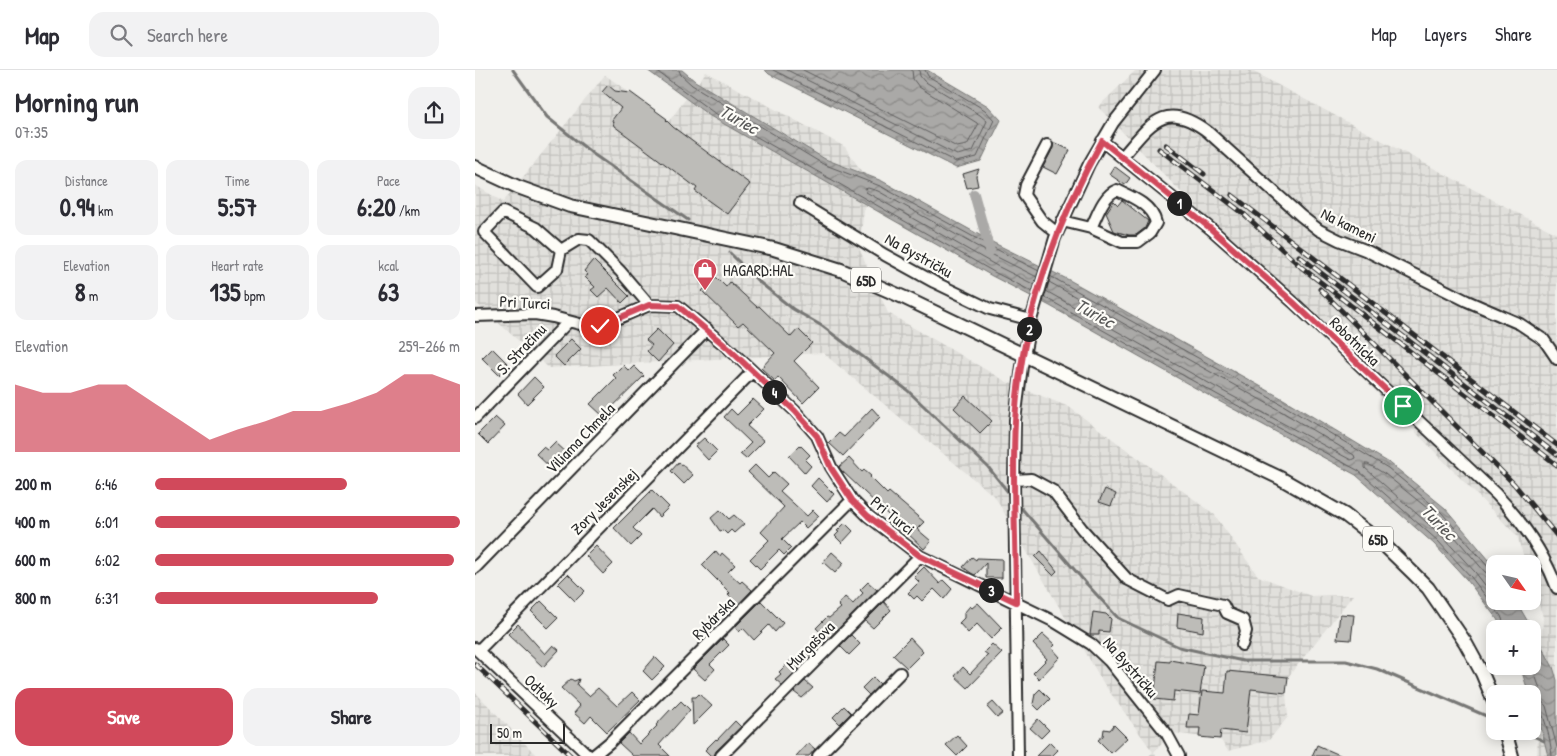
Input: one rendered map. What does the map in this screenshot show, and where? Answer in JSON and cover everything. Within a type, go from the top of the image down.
[{"type":"main road","name":"65D","points":[[475,167],[518,188],[571,206],[743,242],[813,260],[868,281],[1280,478],[1319,499],[1365,530],[1399,558],[1427,588],[1437,602],[1469,650],[1483,673],[1488,685]]},
{"type":"main road","points":[[1508,740],[1512,756]]},
{"type":"street","points":[[1018,756],[1015,420],[1024,356],[1032,316],[1048,256],[1057,233],[1102,141],[1126,105],[1155,70]]},
{"type":"street","name":"Na kameni","points":[[1122,157],[1155,121],[1173,116],[1191,120],[1208,132],[1319,230],[1365,250],[1467,301],[1520,324],[1544,340],[1557,359]]},
{"type":"street","name":"Robotnícka","points":[[1102,141],[1211,229],[1293,302],[1496,494],[1513,511],[1534,539],[1549,566],[1557,588]]},
{"type":"street","points":[[1047,145],[1026,185],[1024,195],[1042,221],[1057,233]]},
{"type":"street","points":[[1063,220],[1091,228],[1122,242],[1138,242],[1150,233],[1156,222],[1154,216],[1145,206],[1117,190],[1111,192],[1105,200],[1091,228]]},
{"type":"street","name":"Na Bystričku","points":[[800,203],[885,255],[958,294],[990,309],[1032,316]]},
{"type":"street","points":[[561,250],[537,228],[503,212],[484,232],[537,287],[557,269],[561,250],[579,239],[589,240],[620,270],[649,305]]},
{"type":"street","name":"Pri Turci","points":[[475,316],[535,314],[591,327],[600,326],[649,305],[678,306],[707,329],[795,411],[817,436],[831,468],[852,500],[868,516],[920,556],[1016,602]]},
{"type":"street","name":"S. Stračinu","points":[[475,418],[568,322]]},
{"type":"street","name":"Viliama Chmela","points":[[475,568],[707,329]]},
{"type":"street","name":"Zory Jesenskej","points":[[476,649],[752,372]]},
{"type":"street","points":[[1015,481],[1031,478],[1053,491],[1082,529],[1127,579],[1168,600],[1179,595],[1223,605],[1227,614],[1243,620],[1246,631],[1242,646]]},
{"type":"street","name":"Rybárska","points":[[593,756],[610,742],[852,500]]},
{"type":"street","name":"Murgašova","points":[[721,756],[920,556]]},
{"type":"street","name":"Na Bystričku","points":[[1016,602],[1067,628],[1100,652],[1167,734],[1179,756]]},
{"type":"street","name":"Odtoky","points":[[476,649],[589,756]]},
{"type":"street","points":[[818,756],[900,673]]},
{"type":"shaded area","points":[[1136,70],[1250,70],[1557,234],[1557,756],[1537,756],[1538,740],[1541,740],[1540,685],[1543,617],[1541,610],[1541,555],[1523,555],[1517,536],[1098,107]]},
{"type":"shaded area","points":[[706,72],[845,147],[868,181],[859,248],[888,313],[1007,382],[1069,407],[1214,514],[1258,576],[1311,596],[1353,595],[1288,677],[1286,693],[1288,717],[1269,740],[1228,751],[1220,739],[1172,733],[1154,752],[1156,756],[1149,756],[1153,752],[1104,684],[995,497],[823,353],[549,368],[475,302],[475,185],[503,202],[605,75],[669,121]]},
{"type":"shaded area","points":[[475,692],[537,756],[475,756]]},
{"type":"water","name":"Turiec","points":[[647,70],[682,70],[695,81],[825,159],[882,181],[994,243],[1071,281],[1285,400],[1391,464],[1445,508],[1486,556],[1486,605],[1467,580],[1434,544],[1356,475],[992,276],[710,116]]},
{"type":"water","points":[[765,70],[927,70],[988,106],[1001,120],[981,161],[956,168],[769,74]]},
{"type":"water","points":[[1490,610],[1521,610],[1527,620],[1498,620]]},
{"type":"water","points":[[1541,645],[1553,667],[1557,680],[1557,756],[1548,756],[1541,728],[1541,685],[1526,685],[1523,675],[1541,675]]},
{"type":"building","points":[[608,85],[615,91],[630,92],[667,119],[673,127],[750,184],[727,214],[695,191],[697,188],[614,126],[612,120],[621,108],[602,92]]},
{"type":"building","points":[[1053,142],[1070,150],[1057,174],[1043,167],[1053,148]]},
{"type":"building","points":[[1114,166],[1130,178],[1125,185],[1109,174]]},
{"type":"building","points":[[979,169],[976,176],[978,186],[967,188],[963,174]]},
{"type":"building","points":[[1122,200],[1148,221],[1145,228],[1136,235],[1114,231],[1106,213],[1114,201],[1118,205]]},
{"type":"building","points":[[593,260],[629,296],[622,303],[608,288],[598,297],[591,290],[595,287],[585,277],[588,275],[584,271]]},
{"type":"building","points":[[716,277],[726,287],[730,282],[757,307],[759,306],[791,337],[798,329],[812,343],[794,361],[819,387],[803,403],[778,377],[775,381],[761,368],[775,353],[743,322],[738,326],[702,291]]},
{"type":"building","points":[[657,329],[673,345],[658,362],[647,351],[652,345],[646,340]]},
{"type":"building","points":[[571,339],[581,349],[564,366],[554,356]]},
{"type":"building","points":[[492,348],[509,365],[499,375],[482,358]]},
{"type":"building","points":[[623,365],[629,371],[634,366],[644,376],[603,416],[590,404],[616,378],[613,375]]},
{"type":"building","points":[[534,377],[544,387],[527,404],[518,394]]},
{"type":"building","points":[[965,396],[992,421],[980,433],[954,408]]},
{"type":"building","points":[[753,399],[764,409],[747,426],[764,441],[746,459],[740,454],[751,443],[724,417],[731,409],[737,415]]},
{"type":"building","points":[[872,408],[880,417],[843,456],[829,443],[839,433],[844,437]]},
{"type":"building","points":[[495,417],[505,426],[488,444],[478,434]]},
{"type":"building","points":[[704,438],[717,451],[708,460],[695,446]]},
{"type":"building","points":[[555,442],[568,454],[553,470],[536,454],[543,447],[547,450]]},
{"type":"building","points":[[800,445],[810,455],[805,460],[811,466],[805,473],[789,456]]},
{"type":"building","points":[[849,458],[862,472],[864,470],[871,476],[887,494],[889,492],[924,522],[917,529],[931,541],[924,549],[841,470],[839,467]]},
{"type":"building","points":[[679,462],[693,475],[684,484],[671,471]]},
{"type":"building","points":[[755,465],[768,478],[774,472],[787,484],[780,491],[807,516],[813,510],[819,516],[806,528],[800,522],[782,539],[791,548],[784,555],[779,550],[760,569],[750,559],[769,540],[761,532],[784,507],[748,472]]},
{"type":"building","points":[[818,478],[834,494],[827,502],[811,486]]},
{"type":"building","points":[[1105,489],[1116,494],[1111,506],[1099,502]]},
{"type":"building","points":[[652,490],[669,507],[659,517],[652,509],[633,528],[641,536],[631,546],[614,528]]},
{"type":"building","points":[[720,510],[729,519],[734,515],[744,524],[734,533],[731,530],[727,534],[723,530],[720,531],[711,518]]},
{"type":"building","points":[[845,523],[853,531],[842,543],[835,536]]},
{"type":"building","points":[[596,546],[613,564],[603,574],[586,556]]},
{"type":"building","points":[[716,551],[720,556],[722,553],[735,565],[728,572],[740,583],[742,581],[752,590],[738,605],[728,595],[730,593],[702,565]]},
{"type":"building","points":[[1041,551],[1057,571],[1053,575],[1035,557]]},
{"type":"building","points":[[832,552],[844,563],[835,573],[823,562]]},
{"type":"building","points":[[972,557],[976,560],[977,558],[1002,559],[1002,578],[986,578],[986,563],[975,575],[971,573],[963,567]]},
{"type":"building","points":[[924,567],[940,584],[943,580],[952,589],[944,599],[934,589],[922,601],[917,596],[914,599],[908,593],[919,582],[914,577]]},
{"type":"building","points":[[568,574],[585,591],[575,601],[558,584]]},
{"type":"building","points":[[868,582],[877,590],[828,639],[816,628],[827,617],[829,618],[841,608],[838,605],[845,597],[853,604],[863,593],[860,590]]},
{"type":"building","points":[[541,601],[558,618],[548,628],[531,611]]},
{"type":"building","points":[[761,601],[783,623],[775,632],[769,625],[754,640],[743,628],[739,632],[735,627]]},
{"type":"building","points":[[884,602],[891,610],[873,628],[865,621]]},
{"type":"building","points":[[978,603],[1002,628],[991,639],[977,624],[968,633],[959,623],[970,606],[972,608]]},
{"type":"building","points":[[1093,612],[1106,614],[1111,619],[1109,632],[1099,631],[1099,635],[1090,635]]},
{"type":"building","points":[[1178,613],[1204,617],[1203,632],[1177,627]]},
{"type":"building","points":[[1340,614],[1354,615],[1351,640],[1337,639]]},
{"type":"building","points":[[518,624],[545,654],[553,645],[559,650],[543,667],[508,634]]},
{"type":"building","points":[[1043,634],[1055,645],[1052,648],[1060,657],[1039,679],[1033,673],[1047,659],[1033,644]]},
{"type":"building","points":[[851,635],[860,644],[849,655],[840,646]]},
{"type":"building","points":[[910,638],[923,652],[907,668],[893,655]]},
{"type":"building","points":[[723,639],[729,645],[710,664],[715,669],[705,680],[693,669]]},
{"type":"building","points":[[992,644],[1002,653],[968,688],[955,676],[963,667],[970,674],[988,655],[984,652]]},
{"type":"building","points":[[809,645],[815,652],[782,685],[775,679],[781,674],[779,672],[793,658],[795,660]]},
{"type":"building","points":[[655,657],[665,667],[652,680],[643,671]]},
{"type":"building","points":[[1170,660],[1204,666],[1200,694],[1174,691],[1173,701],[1154,699],[1158,661],[1170,662]]},
{"type":"building","points":[[1227,671],[1288,677],[1286,693],[1251,689],[1246,733],[1221,730],[1220,739],[1199,737],[1200,728],[1187,728],[1189,714],[1199,715],[1202,691],[1225,693]]},
{"type":"building","points":[[873,677],[880,684],[869,695],[862,688]]},
{"type":"building","points":[[571,679],[574,681],[579,679],[577,685],[589,696],[598,688],[617,706],[632,692],[640,700],[607,732],[591,716],[585,723],[574,713],[580,706],[561,688]]},
{"type":"building","points":[[805,681],[813,688],[802,698],[794,692]]},
{"type":"building","points":[[1040,689],[1050,699],[1039,710],[1033,704],[1035,694]]},
{"type":"building","points":[[699,694],[712,706],[693,725],[692,697],[696,697]]},
{"type":"building","points":[[681,701],[690,710],[659,745],[670,756],[633,756],[619,743],[629,733],[639,744],[671,709]]},
{"type":"building","points":[[993,702],[1003,713],[997,718],[987,707]]},
{"type":"building","points":[[844,706],[851,713],[840,724],[833,717]]},
{"type":"building","points":[[1038,719],[1049,730],[1041,738],[1030,728]]},
{"type":"building","points":[[735,721],[741,727],[716,751],[714,756],[711,756],[705,750]]},
{"type":"building","points":[[1114,725],[1127,738],[1111,753],[1098,740],[1103,736],[1104,729],[1110,730]]},
{"type":"building","points":[[957,735],[967,746],[957,756],[946,745]]},
{"type":"building","points":[[1050,742],[1058,750],[1052,756],[1036,756]]},
{"type":"building","points":[[808,743],[815,749],[809,756],[796,756]]},
{"type":"building","points":[[1317,745],[1342,756],[1312,756]]},
{"type":"waterway","points":[[513,70],[547,117],[593,154],[688,220]]},
{"type":"waterway","points":[[974,194],[990,251]]},
{"type":"waterway","points":[[730,253],[758,281],[793,309],[822,326],[907,390],[988,467],[1012,497]]},
{"type":"waterway","points":[[1017,503],[1118,618],[1179,647],[1243,661],[1346,661],[1377,669],[1486,716]]},
{"type":"railway","points":[[1166,145],[1204,174]]},
{"type":"railway","points":[[1159,149],[1244,214],[1301,267],[1557,465]]},
{"type":"railway","points":[[1232,195],[1557,445]]},
{"type":"railway","points":[[1299,256],[1557,455]]},
{"type":"railway","points":[[1320,289],[1514,484],[1557,536]]},
{"type":"railway","points":[[475,664],[571,756]]},
{"type":"place","name":"HAGARD:HAL","points":[[705,291]]},
{"type":"route","points":[[600,326],[649,305],[678,306],[707,329],[795,411],[817,436],[831,468],[852,500],[868,516],[920,556],[1016,602],[1015,420],[1022,366],[1031,320],[1048,256],[1089,164],[1102,141],[1211,229],[1293,302],[1403,406]]}]
